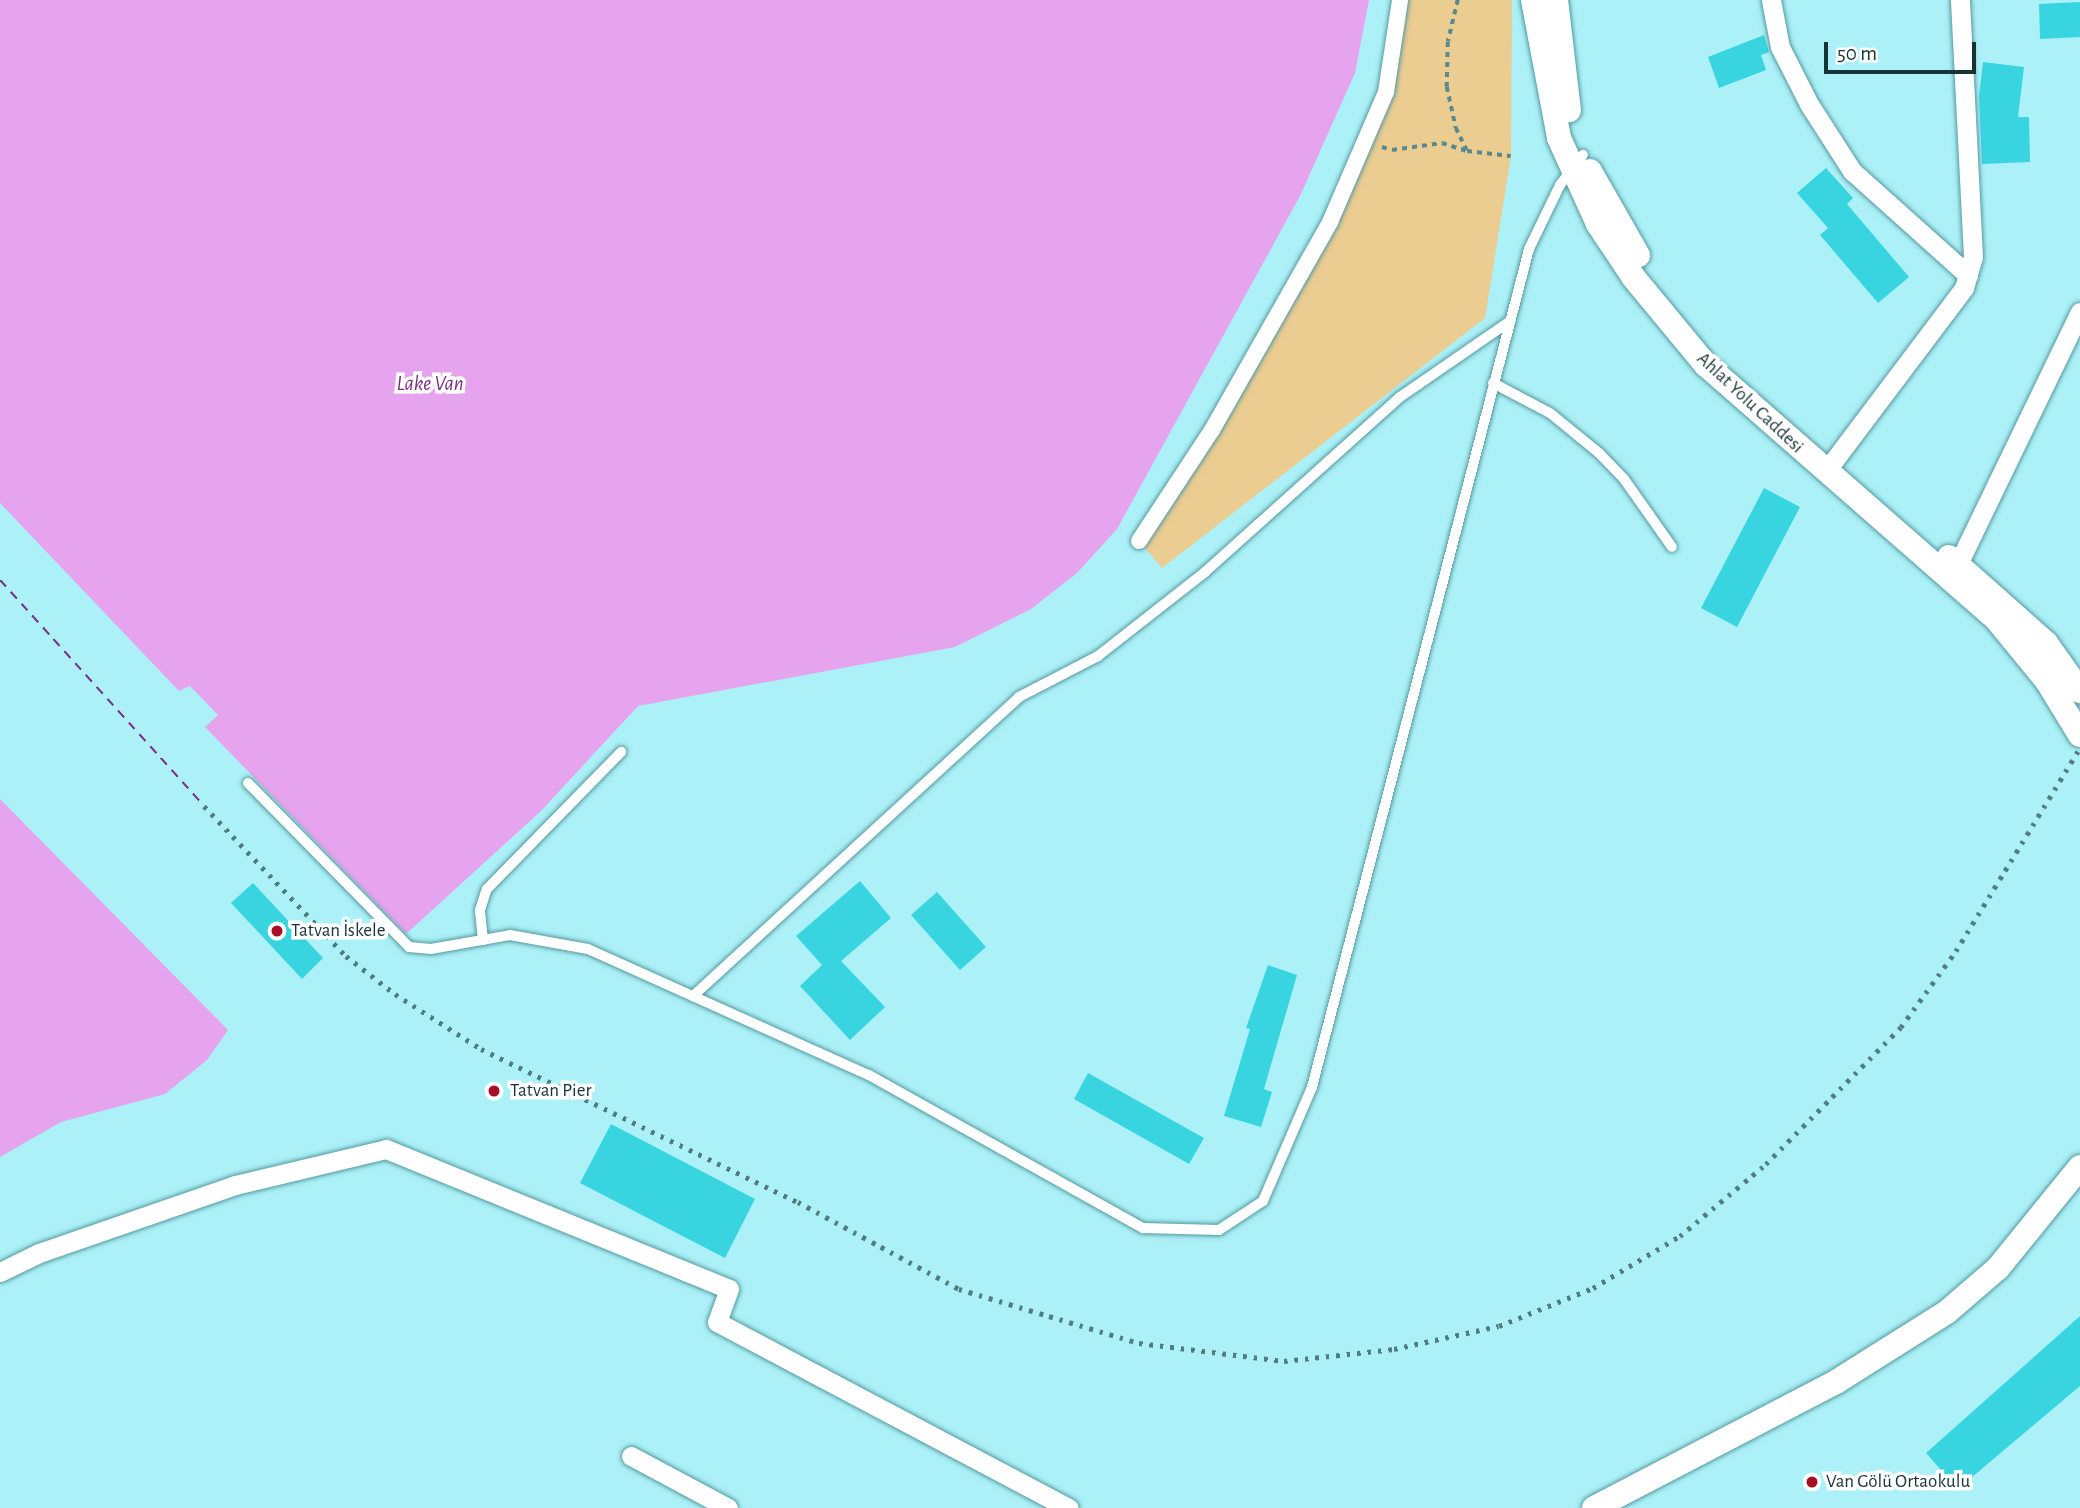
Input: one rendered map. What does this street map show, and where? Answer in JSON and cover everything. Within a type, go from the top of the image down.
[{"type":"street","points":[[1139,541],[1286,304],[1369,137],[1387,92],[1400,0]]},
{"type":"street","name":"Ahlat Yolu Caddesi","points":[[1534,0],[1545,82],[1577,163],[1628,240],[1689,324],[1830,466],[2055,673]]},
{"type":"street","name":"Ahlat Yolu Caddesi","points":[[1556,0],[1563,84],[1577,163]]},
{"type":"street","points":[[1771,0],[1780,47],[1809,104],[1852,171],[1968,275]]},
{"type":"street","points":[[1830,466],[1964,288],[1968,275],[1973,257],[1960,0]]},
{"type":"street","points":[[1958,564],[2080,312]]},
{"type":"street","name":"Ahlat Yolu Caddesi","points":[[1830,466],[1958,564],[2020,617],[2055,673],[2080,735]]},
{"type":"street","points":[[2055,673],[2080,691]]},
{"type":"street","points":[[0,1272],[39,1253],[235,1185],[386,1149],[729,1289],[717,1322],[1069,1508]]},
{"type":"street","points":[[1594,1508],[1836,1382],[1947,1312],[1998,1268],[2080,1167]]},
{"type":"street","points":[[631,1457],[729,1508]]},
{"type":"lane","points":[[248,783],[409,947],[431,949],[510,935],[588,949],[869,1075],[1143,1228],[1219,1230],[1263,1201],[1312,1087],[1529,249],[1577,163]]},
{"type":"lane","points":[[694,996],[1019,697],[1098,656],[1205,572],[1400,397],[1510,321]]},
{"type":"lane","points":[[1493,383],[1539,406],[1599,453],[1624,479],[1672,547]]},
{"type":"lane","points":[[483,940],[480,910],[487,889],[621,752]]},
{"type":"path","points":[[1458,0],[1448,42],[1447,87],[1467,151]]},
{"type":"path","points":[[1369,137],[1388,151],[1442,143],[1467,151],[1511,156]]},
{"type":"shaded area","points":[[1400,0],[1512,0],[1511,156],[1485,318],[1162,568],[1139,541],[1162,510],[1369,137]]},
{"type":"water","name":"Lake Van","points":[[0,0],[1369,0],[1355,73],[1300,196],[1117,529],[1077,573],[1031,609],[955,647],[638,706],[541,811],[406,934],[205,727],[218,715],[190,686],[179,691],[0,503]]},
{"type":"water","points":[[0,799],[228,1030],[207,1060],[165,1094],[61,1122],[0,1157]]},
{"type":"building","points":[[2080,2],[2080,37],[2040,39],[2039,4]]},
{"type":"building","points":[[1764,35],[1769,52],[1761,55],[1766,70],[1719,88],[1708,57]]},
{"type":"building","points":[[1983,62],[2024,67],[2018,117],[2029,117],[2030,162],[1982,164],[1979,96]]},
{"type":"building","points":[[1826,168],[1853,198],[1847,204],[1909,277],[1878,303],[1820,235],[1828,228],[1797,193]]},
{"type":"building","points":[[1764,488],[1800,507],[1737,627],[1701,608]]},
{"type":"building","points":[[860,881],[891,918],[841,961],[885,1007],[850,1040],[800,986],[822,965],[796,936]]},
{"type":"building","name":"Tatvan İskele","points":[[253,883],[323,958],[302,979],[231,903]]},
{"type":"building","points":[[937,892],[986,947],[960,970],[911,915]]},
{"type":"building","points":[[1268,965],[1297,975],[1264,1089],[1272,1092],[1261,1127],[1224,1116],[1250,1029],[1246,1028]]},
{"type":"building","points":[[1088,1073],[1204,1138],[1189,1164],[1074,1099]]},
{"type":"building","points":[[611,1124],[755,1199],[725,1258],[580,1183]]},
{"type":"building","points":[[2080,1316],[2080,1386],[1958,1489],[1926,1453]]},
{"type":"ferry route","points":[[0,580],[204,806]]},
{"type":"railway","points":[[204,806],[346,956],[395,994],[481,1049],[798,1202],[959,1289],[1139,1343],[1284,1361],[1394,1349],[1499,1326],[1593,1288],[1680,1236],[1766,1164],[1901,1027],[1956,951],[2080,748]]},
{"type":"place","name":"Tatvan İskele","points":[[277,931]]},
{"type":"place","name":"Tatvan Pier","points":[[494,1091]]},
{"type":"place","name":"Van Gölü Ortaokulu","points":[[1812,1482]]}]
